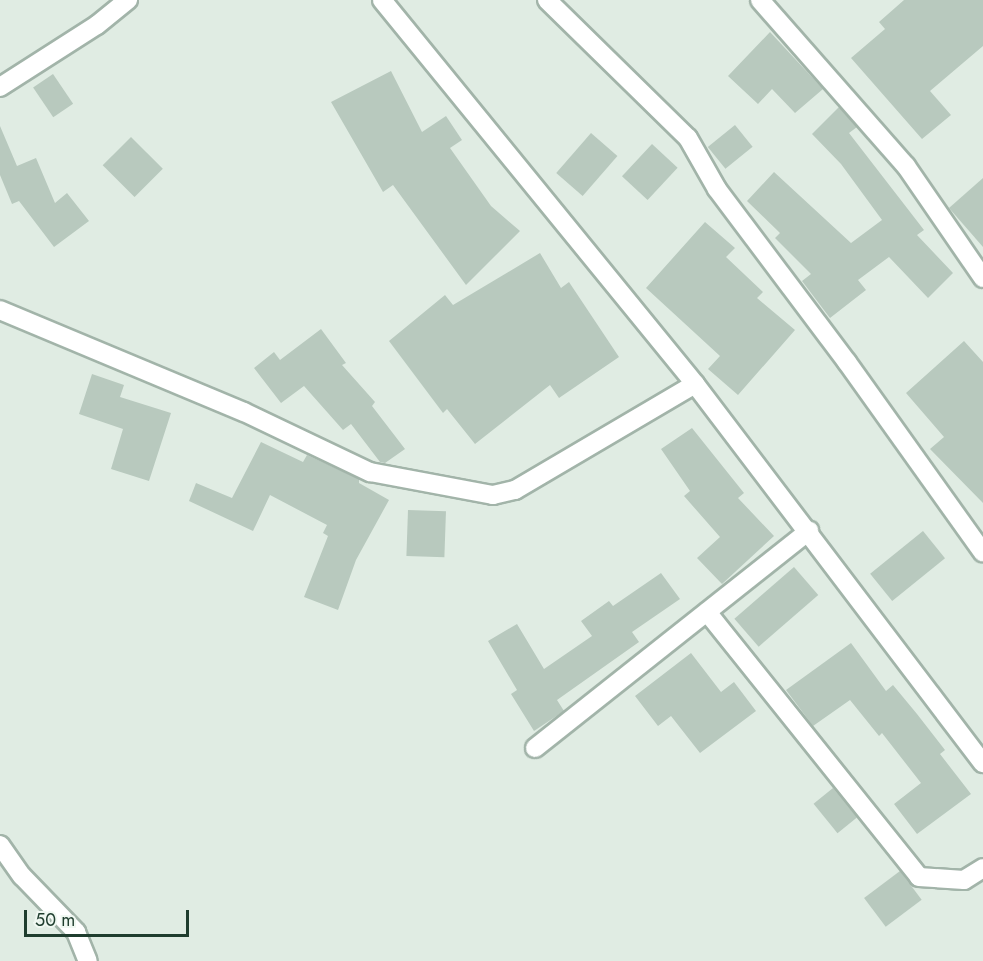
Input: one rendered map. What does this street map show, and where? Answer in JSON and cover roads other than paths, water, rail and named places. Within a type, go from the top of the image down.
[{"type":"street","points":[[0,87],[97,25],[128,0]]},
{"type":"street","points":[[382,0],[695,384],[809,531],[983,763]]},
{"type":"street","points":[[547,0],[688,138],[717,189],[847,362],[983,553]]},
{"type":"street","points":[[760,0],[906,166],[983,278]]},
{"type":"street","points":[[0,310],[244,412],[370,472],[493,495],[515,490],[695,384]]},
{"type":"street","points":[[535,748],[809,531]]},
{"type":"street","points":[[707,612],[919,877],[964,880],[983,868]]},
{"type":"street","points":[[0,845],[22,876],[76,932],[88,961]]}]
